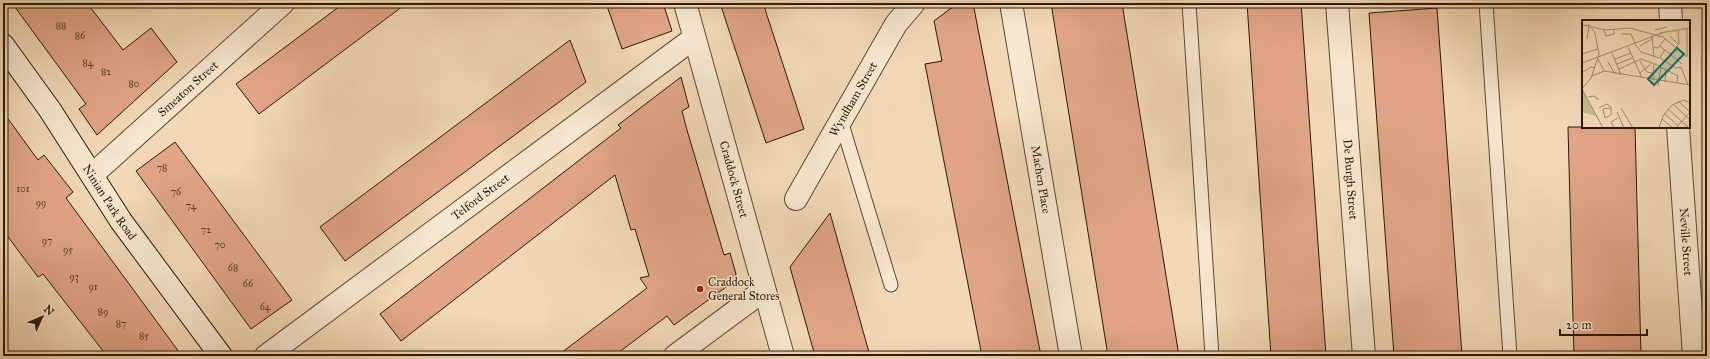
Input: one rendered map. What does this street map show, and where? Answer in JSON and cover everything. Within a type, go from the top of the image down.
[{"type":"street","name":"Smeaton Street","points":[[92,175],[283,3]]},
{"type":"street","name":"Craddock Street","points":[[685,3],[783,356]]},
{"type":"street","name":"Wyndham Street","points":[[796,199],[896,24],[914,3]]},
{"type":"street","name":"Machen Place","points":[[1011,3],[1071,356]]},
{"type":"street","name":"De Burgh Street","points":[[1337,3],[1364,356]]},
{"type":"street","points":[[1670,3],[1671,20]]},
{"type":"street","name":"Telford Street","points":[[266,356],[694,38]]},
{"type":"street","name":"Ninian Park Road","points":[[3,45],[50,110],[121,221],[221,356]]},
{"type":"street","name":"Neville Street","points":[[1678,128],[1694,356]]},
{"type":"street","points":[[675,356],[764,290]]},
{"type":"lane","points":[[1189,3],[1212,356]]},
{"type":"lane","points":[[1486,3],[1510,356]]},
{"type":"lane","points":[[841,121],[891,285]]},
{"type":"building","points":[[12,3],[87,3],[123,50],[151,28],[177,62],[97,135],[79,109],[86,104]]},
{"type":"building","points":[[344,3],[407,3],[259,114],[236,84]]},
{"type":"building","points":[[606,3],[663,3],[672,31],[622,49]]},
{"type":"building","points":[[720,3],[763,3],[804,129],[766,143]]},
{"type":"building","points":[[958,3],[973,3],[1041,356],[982,356],[925,64],[942,61],[934,21]]},
{"type":"building","points":[[1051,3],[1122,3],[1179,356],[1108,356]]},
{"type":"building","points":[[1247,3],[1301,3],[1326,356],[1271,356]]},
{"type":"building","points":[[1437,8],[1462,356],[1394,356],[1369,13]]},
{"type":"building","points":[[570,40],[586,82],[345,261],[320,227]]},
{"type":"building","points":[[681,77],[689,107],[682,111],[724,255],[730,253],[736,274],[733,282],[674,325],[667,316],[614,356],[557,356],[647,288],[640,278],[649,276],[635,229],[631,230],[615,175],[401,341],[380,314],[621,128],[618,125]]},
{"type":"building","points":[[3,112],[38,160],[44,155],[73,192],[66,198],[182,356],[107,356],[43,274],[38,277],[3,230]]},
{"type":"building","points":[[1568,127],[1635,128],[1641,356],[1574,356]]},
{"type":"building","points":[[175,142],[292,300],[251,329],[136,171]]},
{"type":"building","points":[[830,213],[870,356],[815,356],[790,267]]},
{"type":"place","name":"Craddock General Stores","points":[[700,289]]}]
